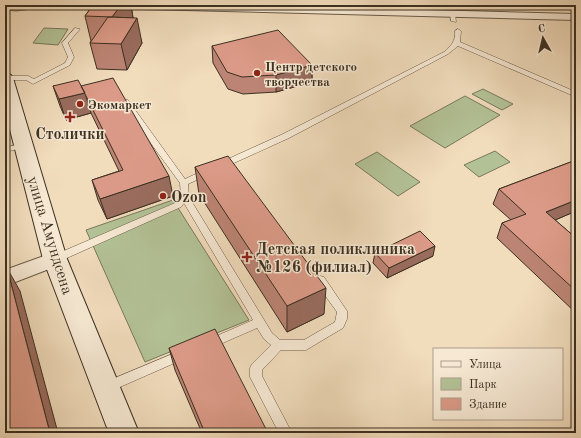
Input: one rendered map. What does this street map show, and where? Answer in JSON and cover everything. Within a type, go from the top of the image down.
[{"type":"street","points":[[144,6],[453,18],[576,17]]},
{"type":"street","name":"улица Амундсена","points":[[5,78],[14,148],[55,259],[124,433]]},
{"type":"street","points":[[5,278],[55,259]]},
{"type":"lane","points":[[79,5],[90,8],[110,8]]},
{"type":"lane","points":[[116,8],[144,6]]},
{"type":"lane","points":[[5,78],[28,78],[33,82],[68,64],[71,57],[65,43],[77,28]]},
{"type":"lane","points":[[184,183],[292,133],[446,53],[457,43],[459,37],[458,32]]},
{"type":"lane","points":[[457,43],[576,95]]},
{"type":"lane","points":[[123,100],[184,183],[185,197],[268,336],[278,345],[306,345],[339,325],[342,319],[342,311],[313,271]]},
{"type":"lane","points":[[55,259],[178,205],[185,197]]},
{"type":"lane","points":[[106,387],[260,322]]},
{"type":"lane","points":[[278,345],[256,368],[256,377],[286,433]]},
{"type":"green space","points":[[5,5],[65,5],[16,11],[5,10]]},
{"type":"green space","points":[[44,28],[68,29],[58,45],[33,43]]},
{"type":"green space","points":[[483,89],[513,104],[502,110],[472,94]]},
{"type":"green space","points":[[465,96],[500,115],[445,148],[410,126]]},
{"type":"green space","points":[[495,151],[510,162],[479,177],[464,165]]},
{"type":"green space","points":[[377,152],[420,182],[398,196],[355,164]]},
{"type":"green space","points":[[173,200],[249,320],[145,362],[86,230]]},
{"type":"building","points":[[93,5],[121,5],[112,17],[85,16]]},
{"type":"building","points":[[108,17],[137,18],[121,44],[90,43]]},
{"type":"building","points":[[278,30],[312,65],[276,75],[242,77],[227,72],[212,46]]},
{"type":"building","points":[[113,78],[169,176],[100,199],[92,180],[123,170],[81,86]]},
{"type":"building","points":[[78,80],[85,93],[59,99],[53,86]]},
{"type":"building","points":[[228,156],[326,288],[287,306],[195,167]]},
{"type":"building","points":[[576,160],[576,200],[546,212],[576,238],[576,291],[502,223],[526,214],[499,189]]},
{"type":"building","points":[[420,231],[435,246],[389,268],[375,253]]},
{"type":"building","points":[[7,268],[50,433],[5,433],[5,269]]},
{"type":"building","points":[[215,329],[268,433],[205,433],[169,348]]},
{"type":"place","name":"Центр детского творчества","points":[[257,73]]},
{"type":"place","name":"Экомаркет","points":[[80,104]]},
{"type":"place","name":"Столички","points":[[70,117]]},
{"type":"place","name":"Ozon","points":[[163,196]]},
{"type":"place","name":"Детская поликлиника №126 (филиал)","points":[[247,257]]}]
